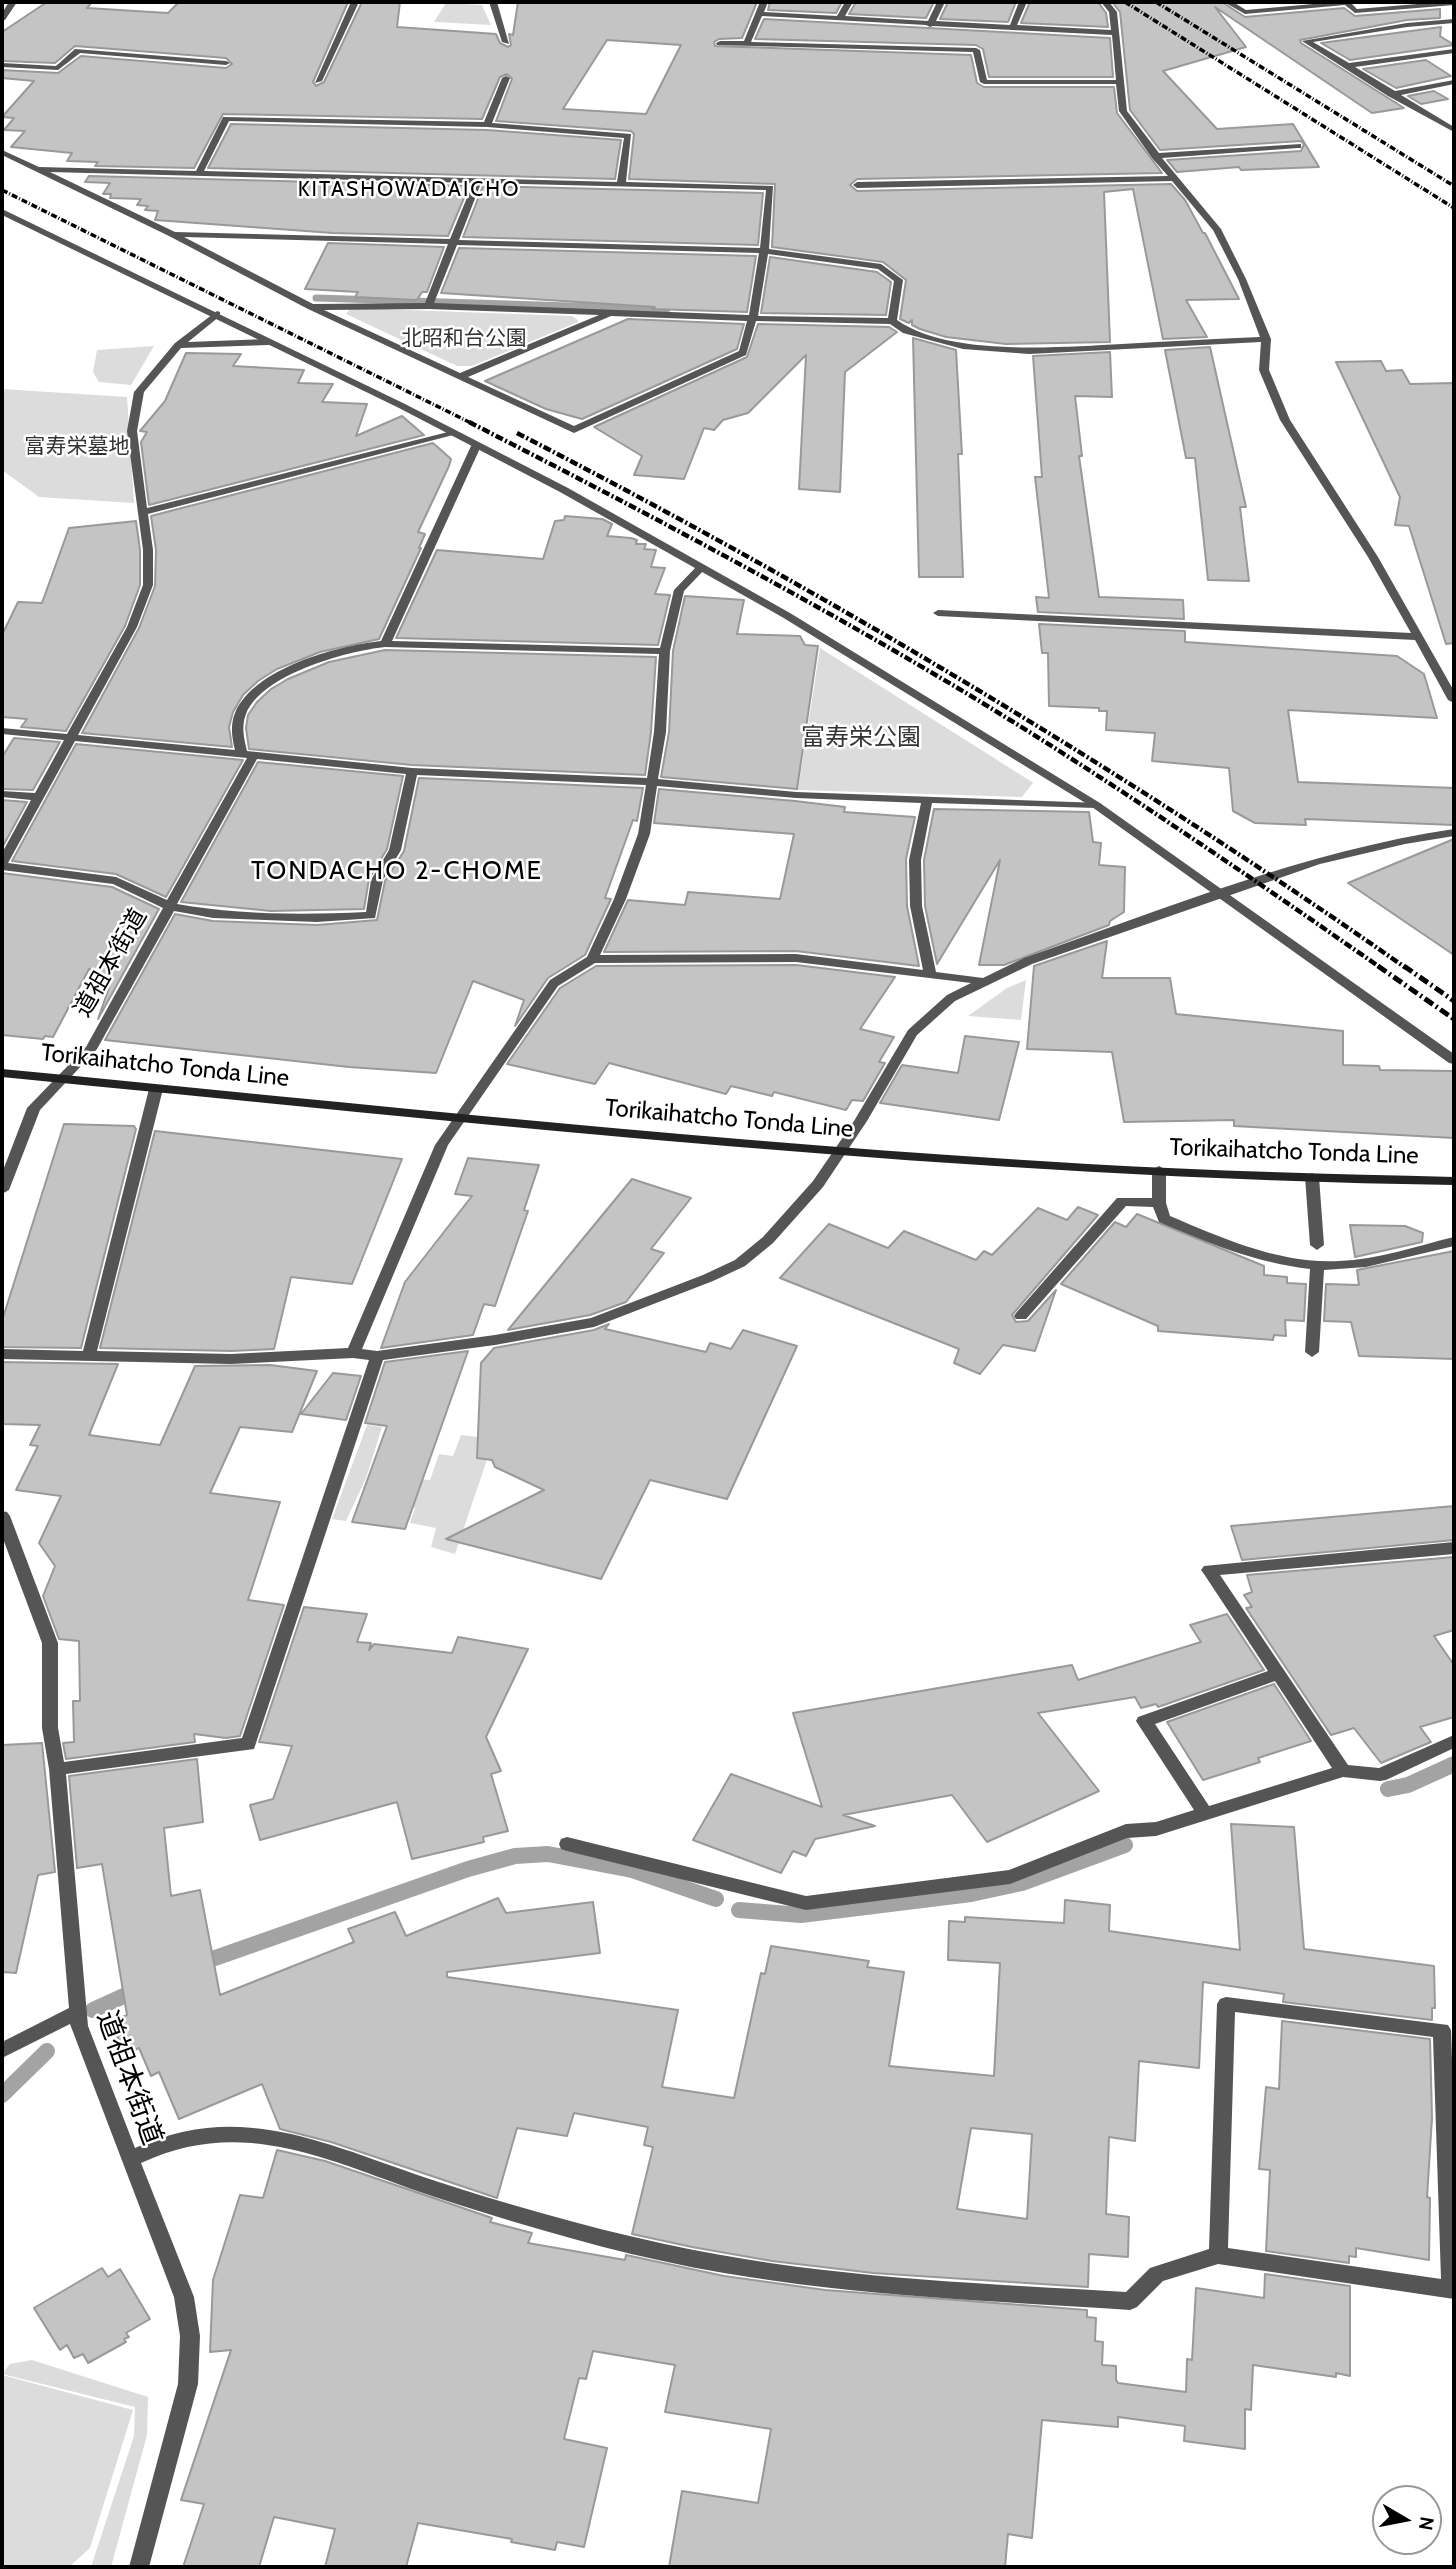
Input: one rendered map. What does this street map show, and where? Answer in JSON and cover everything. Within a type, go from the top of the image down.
[{"type":"main road","name":"Torikaihatcho Tonda Line","points":[[2,1073],[460,1118],[839,1151],[1159,1170],[1454,1181]]},
{"type":"street","points":[[2,18],[13,2]]},
{"type":"street","points":[[318,81],[355,2]]},
{"type":"street","points":[[492,2],[506,42]]},
{"type":"street","points":[[747,43],[764,2]]},
{"type":"street","points":[[839,20],[849,2]]},
{"type":"street","points":[[930,25],[941,2]]},
{"type":"street","points":[[1012,29],[1023,2]]},
{"type":"street","points":[[1105,2],[1113,12],[1123,111],[1155,156],[1217,229],[1242,279],[1266,339],[1264,370],[1286,420],[1373,557],[1454,700]]},
{"type":"street","points":[[1228,2],[1245,12],[1347,2],[1355,10],[1454,3]]},
{"type":"street","points":[[759,15],[1116,33]]},
{"type":"street","points":[[1454,22],[1407,25],[1306,41],[1454,130]]},
{"type":"street","points":[[720,43],[976,50],[984,82],[1120,82]]},
{"type":"street","points":[[2,65],[58,68],[78,51],[226,63]]},
{"type":"street","points":[[1346,66],[1454,51]]},
{"type":"street","points":[[487,125],[506,78]]},
{"type":"street","points":[[1391,94],[1454,82]]},
{"type":"street","points":[[199,172],[226,119],[487,125],[628,136],[621,184]]},
{"type":"street","points":[[1444,124],[1454,122]]},
{"type":"street","points":[[1155,156],[1298,146]]},
{"type":"street","points":[[2,152],[37,169],[172,234],[311,307],[574,430],[743,353],[754,318],[765,251],[770,188],[37,169]]},
{"type":"street","points":[[857,185],[1173,178]]},
{"type":"street","points":[[428,306],[478,181]]},
{"type":"street","points":[[2,212],[402,406],[564,490],[786,615],[1096,805],[1454,1060]]},
{"type":"street","points":[[172,234],[765,251],[881,267],[899,280],[892,321]]},
{"type":"street","points":[[311,307],[428,306],[892,321],[906,331],[963,346],[995,350],[1266,339]]},
{"type":"street","points":[[462,376],[612,313]]},
{"type":"street","points":[[178,345],[217,314]]},
{"type":"street","points":[[178,345],[268,342]]},
{"type":"street","name":"道祖本街道","points":[[2,1190],[34,1108],[90,1049],[172,907],[116,881],[2,864],[132,627],[148,584],[144,512],[132,431],[138,396],[178,345]]},
{"type":"street","points":[[144,512],[452,434]]},
{"type":"street","points":[[384,644],[476,446]]},
{"type":"street","points":[[592,959],[620,899],[644,834],[660,732],[665,651],[679,590],[701,568]]},
{"type":"street","points":[[938,613],[1418,637]]},
{"type":"street","points":[[248,754],[236,737],[243,708],[262,689],[316,660],[345,649],[384,644],[665,651]]},
{"type":"street","points":[[2,731],[412,771],[630,780],[796,795],[1096,805]]},
{"type":"street","points":[[248,754],[172,907],[228,914],[317,918],[370,915],[377,880],[395,850],[412,771]]},
{"type":"street","points":[[2,794],[38,797]]},
{"type":"street","points":[[927,801],[915,860],[915,894],[930,974]]},
{"type":"street","points":[[2,1354],[231,1359],[353,1353],[377,1356],[495,1340],[594,1322],[708,1279],[740,1263],[768,1240],[818,1184],[860,1121],[912,1033],[951,998],[1028,961],[1222,896],[1257,880],[1316,861],[1405,840],[1454,832]]},
{"type":"street","points":[[353,1353],[442,1145],[554,983],[592,959],[796,958],[982,981]]},
{"type":"street","points":[[89,1355],[156,1088]]},
{"type":"street","points":[[1159,1170],[1158,1203],[1164,1219],[1235,1249],[1264,1258],[1341,1266],[1454,1242]]},
{"type":"street","points":[[1312,1177],[1317,1245]]},
{"type":"street","points":[[1021,1316],[1122,1201],[1158,1203]]},
{"type":"street","points":[[1312,1352],[1317,1265]]},
{"type":"street","points":[[57,1769],[248,1744],[377,1356]]},
{"type":"street","name":"道祖本街道","points":[[2,1516],[50,1643],[50,1728],[57,1769],[76,2013],[184,2297],[190,2336],[188,2384],[139,2567]]},
{"type":"street","points":[[1343,1771],[1209,1570],[1454,1548]]},
{"type":"street","points":[[1205,1813],[1144,1721],[1278,1674]]},
{"type":"street","points":[[567,1844],[806,1903],[1010,1877],[1126,1831],[1156,1829],[1343,1771],[1380,1775],[1454,1741]]},
{"type":"street","points":[[131,2159],[147,2151],[216,2133],[269,2136],[340,2156],[494,2207],[667,2253],[851,2283],[1130,2301],[1157,2274],[1218,2255],[1452,2290],[1442,2030],[1226,2004],[1218,2255]]},
{"type":"street","points":[[2,2050],[76,2013]]},
{"type":"green space","points":[[446,3],[482,5],[491,25],[434,22]]},
{"type":"green space","name":"北昭和台公園","points":[[351,308],[572,316],[578,322],[472,366],[457,366],[346,314]]},
{"type":"green space","points":[[154,346],[131,385],[99,382],[93,372],[97,350]]},
{"type":"green space","name":"富寿栄墓地","points":[[2,389],[127,397],[134,503],[39,497],[2,470]]},
{"type":"green space","name":"富寿栄公園","points":[[820,648],[1033,783],[1022,797],[798,790]]},
{"type":"green space","points":[[1026,980],[1021,1020],[968,1016],[1007,988]]},
{"type":"green space","points":[[367,1425],[382,1427],[366,1478],[346,1521],[332,1519]]},
{"type":"green space","points":[[461,1435],[494,1439],[455,1554],[431,1547],[436,1528],[410,1523],[415,1508],[389,1505],[404,1478],[430,1480],[439,1454],[453,1456]]},
{"type":"green space","points":[[32,2360],[148,2397],[147,2435],[111,2567],[91,2567],[134,2436],[135,2407],[2,2374],[10,2364]]},
{"type":"green space","points":[[2,2375],[133,2410],[90,2548],[69,2567],[2,2567]]},
{"type":"building","points":[[47,2],[92,2],[87,8],[168,13],[179,2],[348,2],[313,82],[316,86],[324,82],[362,2],[400,2],[397,27],[496,34],[500,43],[508,47],[511,45],[509,34],[513,35],[518,2],[757,2],[742,38],[719,39],[714,42],[715,46],[971,55],[977,83],[984,87],[1114,87],[1117,113],[1162,173],[857,179],[850,185],[857,191],[1171,184],[1185,200],[1205,233],[1239,299],[1186,300],[1207,337],[1163,339],[1133,189],[1104,192],[1110,342],[1006,344],[946,337],[912,325],[912,320],[909,323],[900,319],[906,280],[883,262],[772,247],[775,184],[629,179],[634,134],[631,131],[496,121],[512,79],[507,74],[500,77],[482,119],[223,114],[194,168],[95,166],[98,162],[67,161],[72,153],[11,147],[25,131],[4,130],[14,118],[2,117],[34,81],[2,78],[2,70],[58,73],[81,56],[226,68],[232,64],[226,58],[75,46],[55,63],[2,61],[2,32]],"holes":[[[607,40],[681,45],[646,114],[563,109]]]},
{"type":"building","points":[[770,2],[842,2],[836,13],[768,10]]},
{"type":"building","points":[[856,2],[934,2],[926,18],[849,14]]},
{"type":"building","points":[[948,2],[1016,2],[1008,22],[940,19]]},
{"type":"building","points":[[1030,2],[1098,2],[1106,13],[1108,27],[1021,23]]},
{"type":"building","points":[[1112,2],[1222,2],[1245,17],[1344,8],[1355,16],[1440,9],[1440,18],[1407,20],[1300,40],[1404,108],[1372,113],[1215,7],[1246,47],[1163,71],[1217,129],[1293,124],[1319,167],[1241,170],[1239,167],[1177,172],[1167,160],[1301,151],[1304,144],[1301,141],[1160,150],[1130,110],[1120,12]]},
{"type":"building","points":[[764,19],[1110,38],[1113,77],[989,77],[983,49],[976,45],[755,39]]},
{"type":"building","points":[[1441,27],[1440,36],[1454,45],[1350,60],[1321,43]]},
{"type":"building","points":[[1426,60],[1451,76],[1396,88],[1363,69]]},
{"type":"building","points":[[1434,91],[1448,99],[1421,104],[1408,96]]},
{"type":"building","points":[[231,124],[487,130],[621,140],[615,179],[208,168]]},
{"type":"building","points":[[89,176],[469,186],[448,236],[333,233],[155,220],[158,211],[145,210],[148,206],[137,205],[141,199],[110,198],[111,194],[103,194],[110,183],[85,182]]},
{"type":"building","points":[[483,186],[763,193],[758,245],[463,237]]},
{"type":"building","points":[[328,243],[444,247],[427,292],[422,292],[417,300],[355,297],[358,292],[305,289]]},
{"type":"building","points":[[459,248],[756,256],[747,312],[652,309],[655,307],[441,293]]},
{"type":"building","points":[[770,257],[877,272],[891,282],[886,315],[761,313]]},
{"type":"building","points":[[628,319],[744,324],[737,349],[582,419],[546,409],[485,381]]},
{"type":"building","points":[[758,324],[889,327],[897,332],[845,372],[840,492],[799,489],[806,355],[748,413],[723,420],[714,430],[704,428],[684,479],[634,475],[642,456],[594,427],[747,357]]},
{"type":"building","points":[[913,338],[956,350],[962,454],[958,454],[963,577],[919,577]]},
{"type":"building","points":[[1210,347],[1246,507],[1240,507],[1249,581],[1208,580],[1195,458],[1186,458],[1165,350]]},
{"type":"building","points":[[1110,352],[1112,397],[1075,396],[1082,456],[1079,456],[1099,597],[1183,600],[1184,619],[1038,612],[1036,597],[1049,598],[1035,477],[1042,477],[1033,356]]},
{"type":"building","points":[[186,353],[241,354],[233,366],[304,370],[298,383],[333,384],[322,402],[367,404],[356,436],[402,416],[424,435],[149,505],[141,442],[147,432],[140,431],[165,401]]},
{"type":"building","points":[[1381,361],[1386,371],[1402,370],[1410,384],[1454,383],[1454,643],[1446,644],[1409,526],[1395,525],[1400,497],[1336,362]]},
{"type":"building","points":[[433,443],[451,459],[418,532],[425,534],[421,548],[379,639],[320,652],[277,669],[258,681],[243,695],[233,712],[229,727],[232,747],[82,733],[139,628],[155,586],[156,550],[151,516]]},
{"type":"building","points":[[565,516],[602,519],[612,524],[607,536],[631,538],[637,540],[636,544],[646,544],[644,549],[656,550],[651,567],[665,568],[655,594],[670,595],[658,645],[396,638],[437,550],[543,559],[555,521],[564,520]]},
{"type":"building","points":[[136,521],[140,550],[140,585],[125,626],[66,731],[21,727],[27,719],[2,717],[2,635],[18,602],[42,603],[69,528]]},
{"type":"building","points":[[685,596],[744,600],[737,634],[800,636],[805,645],[818,646],[797,789],[661,777],[669,732],[673,651]]},
{"type":"building","points":[[1039,624],[1185,631],[1185,642],[1397,656],[1424,674],[1437,718],[1288,710],[1298,782],[1454,788],[1454,825],[1305,819],[1306,825],[1255,823],[1233,811],[1229,768],[1152,761],[1155,733],[1106,730],[1107,711],[1099,711],[1099,708],[1049,706],[1048,653],[1042,653]]},
{"type":"building","points":[[385,650],[656,657],[645,775],[412,765],[249,749],[246,728],[248,715],[271,689],[329,662]]},
{"type":"building","points":[[14,738],[60,742],[33,790],[2,789],[2,757]]},
{"type":"building","points":[[76,744],[243,760],[166,897],[116,874],[12,861]]},
{"type":"building","points":[[258,762],[403,776],[387,849],[369,879],[364,909],[271,911],[181,902]]},
{"type":"building","points":[[419,778],[643,788],[637,821],[633,820],[605,898],[611,899],[585,955],[548,978],[515,1026],[524,1000],[473,981],[436,1073],[349,1067],[105,1040],[175,914],[213,921],[317,925],[377,920],[385,881],[404,851]]},
{"type":"building","points":[[659,789],[795,801],[845,807],[844,812],[915,817],[906,859],[907,906],[919,966],[796,951],[604,952],[628,900],[685,905],[688,892],[780,899],[794,834],[654,823]]},
{"type":"building","points":[[2,800],[27,802],[2,848]]},
{"type":"building","points":[[934,809],[1089,812],[1093,842],[1101,843],[1099,865],[1125,867],[1124,912],[1110,921],[1109,925],[1004,965],[979,965],[1000,860],[937,964],[925,906],[924,860]]},
{"type":"building","points":[[1454,839],[1454,955],[1348,883]]},
{"type":"building","points":[[2,873],[112,887],[159,909],[98,1019],[112,979],[89,969],[53,1037],[45,1036],[43,1039],[2,1035]]},
{"type":"building","points":[[1107,941],[1102,978],[1170,978],[1176,1014],[1343,1031],[1343,1065],[1379,1066],[1380,1070],[1454,1071],[1454,1138],[1234,1126],[1234,1120],[1124,1122],[1112,1052],[1027,1049],[1034,966]]},
{"type":"building","points":[[796,965],[895,977],[860,1029],[894,1037],[879,1062],[885,1063],[863,1101],[852,1100],[846,1110],[774,1092],[772,1096],[731,1086],[726,1094],[609,1063],[595,1084],[507,1064],[560,988],[596,966]]},
{"type":"building","points":[[965,1036],[1019,1042],[999,1120],[880,1103],[902,1065],[958,1073]]},
{"type":"building","points":[[64,1124],[134,1126],[136,1129],[81,1348],[2,1347],[2,1321]]},
{"type":"building","points":[[155,1131],[402,1159],[352,1284],[291,1277],[274,1349],[231,1351],[100,1348]]},
{"type":"building","points":[[468,1158],[539,1165],[524,1210],[528,1211],[495,1306],[484,1304],[473,1335],[381,1348],[405,1282],[472,1196],[455,1194]]},
{"type":"building","points":[[632,1179],[691,1198],[651,1249],[664,1253],[626,1302],[590,1315],[508,1330]]},
{"type":"building","points":[[1078,1207],[1098,1215],[1012,1315],[1016,1322],[1028,1321],[1056,1290],[1035,1351],[1003,1345],[980,1374],[954,1363],[959,1349],[780,1278],[829,1224],[888,1248],[904,1231],[976,1260],[984,1251],[992,1255],[1038,1208],[1067,1220]]},
{"type":"building","points":[[1137,1214],[1264,1266],[1264,1275],[1287,1277],[1287,1283],[1306,1284],[1304,1321],[1285,1320],[1286,1336],[1274,1335],[1273,1340],[1158,1331],[1158,1326],[1061,1284],[1115,1222],[1126,1227]]},
{"type":"building","points":[[1350,1225],[1405,1226],[1423,1233],[1422,1242],[1355,1257]]},
{"type":"building","points":[[1454,1251],[1454,1359],[1359,1356],[1351,1322],[1324,1321],[1326,1284],[1359,1285],[1357,1270]]},
{"type":"building","points":[[609,1324],[605,1329],[706,1352],[710,1343],[731,1349],[743,1330],[797,1346],[727,1499],[650,1480],[601,1579],[446,1539],[544,1490],[495,1467],[492,1460],[477,1458],[481,1363],[494,1348],[594,1330]]},
{"type":"building","points":[[468,1351],[405,1529],[352,1522],[387,1426],[365,1423],[385,1362]]},
{"type":"building","points":[[2,1362],[118,1364],[89,1435],[160,1445],[195,1366],[270,1365],[317,1371],[292,1432],[240,1427],[210,1493],[280,1502],[248,1600],[284,1605],[240,1736],[226,1738],[194,1734],[195,1742],[66,1759],[63,1743],[74,1742],[73,1701],[80,1701],[79,1641],[59,1639],[43,1596],[55,1566],[39,1543],[61,1496],[16,1490],[38,1446],[30,1445],[40,1425],[2,1424]]},
{"type":"building","points":[[333,1373],[361,1376],[346,1420],[301,1414]]},
{"type":"building","points":[[1454,1506],[1454,1540],[1242,1560],[1231,1526]]},
{"type":"building","points":[[1454,1557],[1454,1630],[1434,1636],[1454,1665],[1454,1717],[1420,1727],[1431,1742],[1381,1763],[1354,1728],[1331,1735],[1246,1608],[1252,1607],[1244,1595],[1252,1592],[1247,1575]]},
{"type":"building","points":[[304,1607],[367,1614],[357,1642],[371,1643],[369,1650],[374,1644],[452,1653],[458,1637],[528,1649],[486,1737],[501,1771],[491,1774],[508,1831],[483,1837],[484,1842],[412,1859],[397,1802],[260,1840],[250,1805],[273,1799],[292,1746],[259,1742]]},
{"type":"building","points":[[1227,1614],[1264,1670],[1158,1707],[1156,1704],[1141,1708],[1135,1697],[1038,1713],[1099,1791],[987,1842],[952,1795],[843,1815],[875,1826],[815,1839],[806,1856],[793,1851],[781,1873],[693,1840],[731,1774],[822,1807],[793,1713],[1072,1665],[1078,1680],[1201,1642],[1190,1625]]},
{"type":"building","points":[[1274,1684],[1311,1741],[1258,1758],[1260,1762],[1203,1780],[1167,1722]]},
{"type":"building","points":[[42,1743],[55,1872],[38,1875],[16,1973],[2,1972],[2,1745]]},
{"type":"building","points":[[197,1759],[203,1822],[164,1828],[171,1896],[200,1890],[220,1995],[354,1942],[348,1929],[395,1912],[406,1936],[498,1898],[506,1913],[593,1902],[600,1953],[447,1972],[447,1977],[678,2010],[662,2087],[734,2098],[761,1973],[765,1974],[771,1946],[869,1961],[867,1967],[904,1972],[889,2066],[994,2076],[1000,1963],[948,1960],[949,1921],[965,1922],[965,1917],[1064,1923],[1065,1900],[1110,1905],[1109,1931],[1240,1950],[1231,1824],[1294,1827],[1304,1949],[1434,1966],[1435,2008],[1432,2008],[1432,2020],[1283,2002],[1284,1994],[1203,1982],[1199,2068],[1139,2061],[1135,2141],[1109,2137],[1106,2214],[1129,2217],[1128,2257],[1089,2254],[1088,2287],[873,2273],[772,2261],[632,2234],[653,2147],[644,2145],[648,2127],[574,2113],[567,2136],[517,2128],[497,2198],[331,2142],[280,2129],[262,2084],[179,2119],[159,2072],[151,2076],[139,2048],[125,2054],[111,2022],[127,2015],[102,1864],[77,1868],[69,1776]],"holes":[[[971,2128],[1032,2134],[1027,2219],[957,2209]]]},
{"type":"building","points":[[1282,2021],[1430,2039],[1432,2118],[1427,2197],[1430,2198],[1429,2260],[1356,2248],[1356,2257],[1349,2256],[1349,2263],[1266,2251],[1270,2170],[1259,2169],[1266,2087],[1279,2089]]},
{"type":"building","points":[[277,2150],[325,2161],[492,2218],[490,2222],[532,2233],[528,2243],[625,2260],[626,2255],[724,2276],[825,2290],[1087,2310],[1087,2317],[1096,2318],[1095,2341],[1103,2342],[1102,2365],[1116,2366],[1118,2383],[1186,2392],[1187,2359],[1192,2360],[1196,2288],[1264,2298],[1265,2274],[1350,2286],[1350,2376],[1336,2373],[1336,2377],[1253,2365],[1251,2410],[1245,2409],[1245,2449],[1184,2441],[1185,2426],[1118,2417],[1118,2427],[1042,2420],[1032,2538],[1008,2534],[1005,2567],[669,2567],[682,2491],[758,2503],[771,2429],[665,2412],[675,2365],[593,2351],[586,2379],[579,2378],[564,2439],[607,2448],[584,2547],[557,2542],[555,2550],[511,2542],[512,2539],[418,2523],[406,2567],[325,2567],[335,2529],[274,2517],[259,2567],[183,2567],[204,2504],[181,2500],[231,2350],[210,2352],[213,2280],[240,2195],[263,2198]]},
{"type":"building","points":[[102,2268],[108,2277],[120,2269],[150,2319],[126,2333],[129,2337],[124,2339],[126,2342],[88,2363],[83,2354],[74,2358],[67,2345],[60,2350],[34,2308]]},
{"type":"waterway","points":[[316,298],[667,309]]},
{"type":"waterway","points":[[1388,1789],[1408,1785],[1454,1764]]},
{"type":"waterway","points":[[739,1910],[801,1915],[971,1894],[1022,1883],[1125,1845]]},
{"type":"waterway","points":[[198,1964],[468,1869],[515,1856],[548,1854],[632,1870],[716,1899]]},
{"type":"waterway","points":[[93,2010],[139,1989]]},
{"type":"waterway","points":[[2,2095],[47,2051]]},
{"type":"railway","points":[[1125,2],[1454,208]]},
{"type":"railway","points":[[1156,2],[1454,186]]},
{"type":"railway","points":[[2,190],[470,422]]},
{"type":"railway","points":[[470,422],[723,555],[971,696],[1127,795],[1381,968]]},
{"type":"railway","points":[[517,433],[746,556],[970,685],[1191,823],[1406,968]]},
{"type":"railway","points":[[1378,966],[1454,1019]]},
{"type":"railway","points":[[1404,966],[1454,1001]]},
{"type":"district","name":"KITASHOWADAICHO","points":[[409,190]]},
{"type":"district","name":"TONDACHO 2-CHOME","points":[[397,871]]}]
